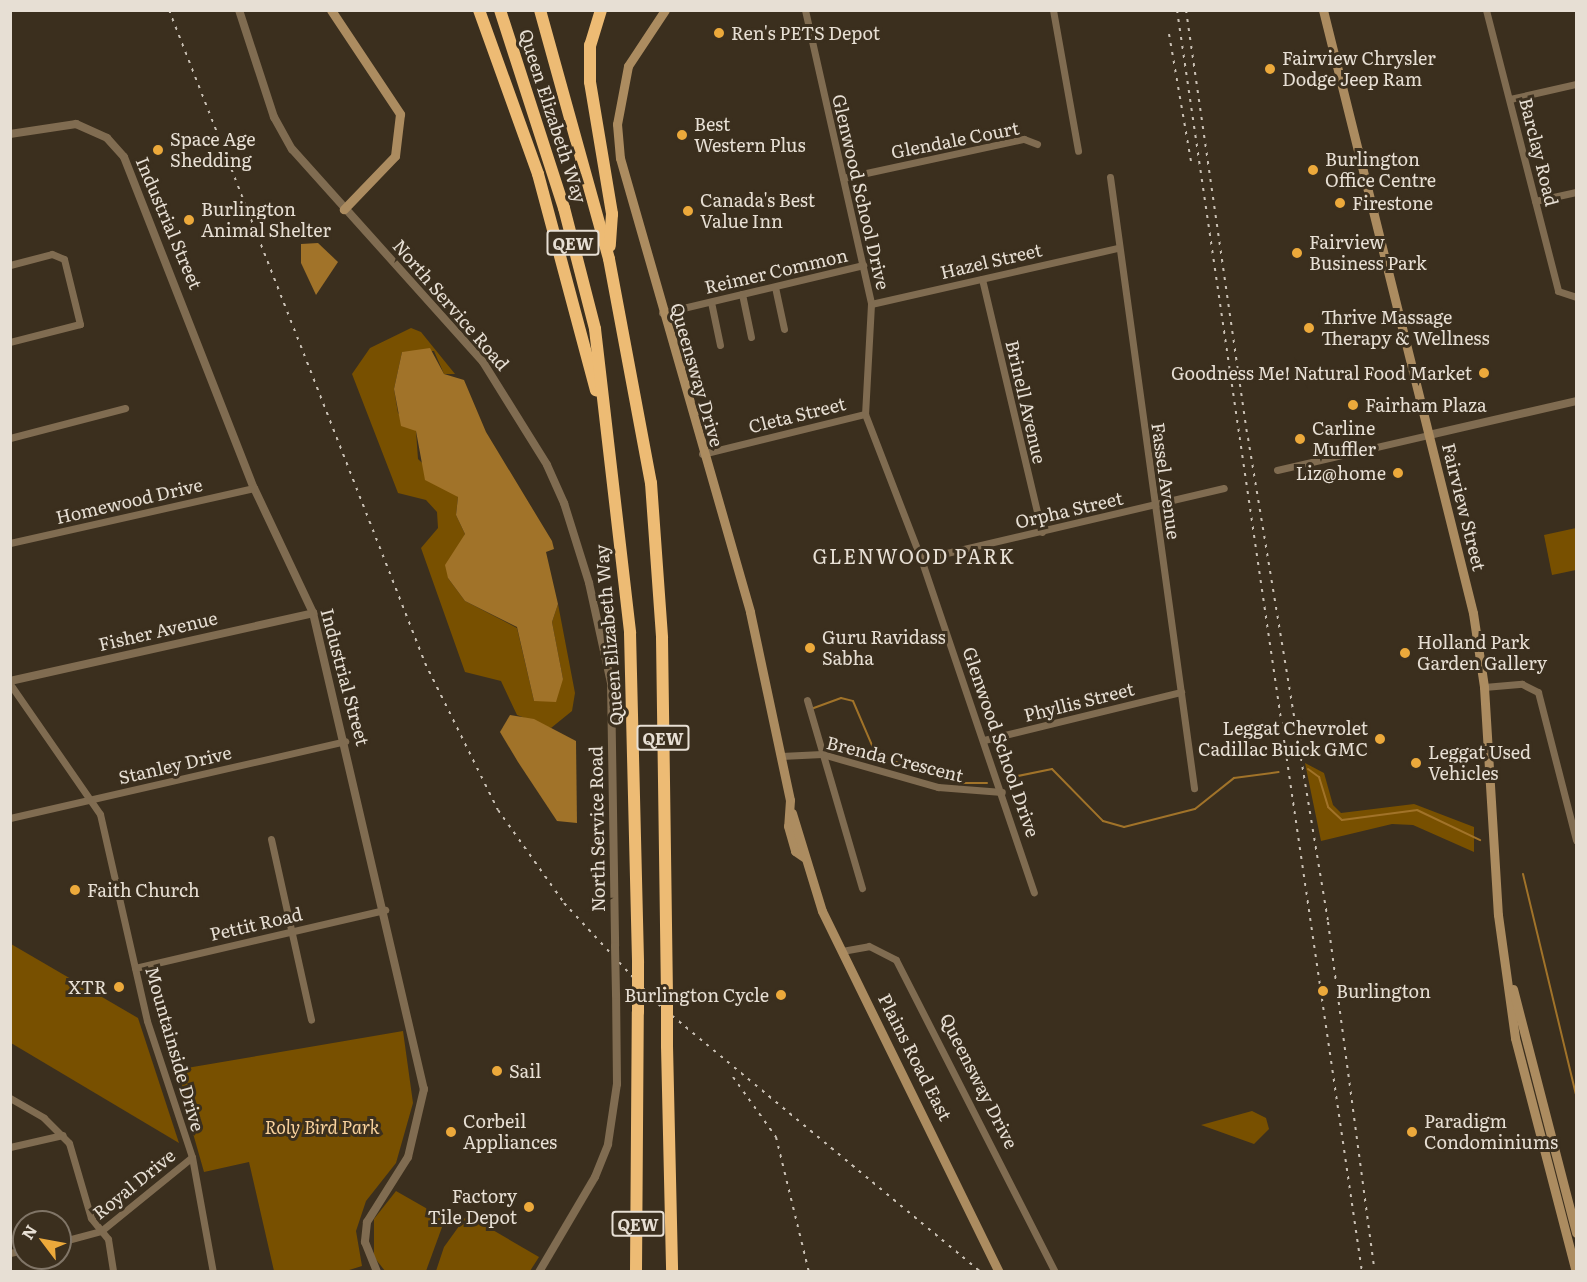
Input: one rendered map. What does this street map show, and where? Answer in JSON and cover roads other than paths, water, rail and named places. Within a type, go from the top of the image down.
[{"type":"highway","points":[[479,10],[538,174],[600,404],[613,483]]},
{"type":"highway","name":"Queen Elizabeth Way","points":[[500,10],[564,208],[595,329],[630,633],[638,963],[636,1272]]},
{"type":"highway","name":"Queen Elizabeth Way","points":[[540,10],[609,259],[651,483],[662,639],[672,1272]]},
{"type":"highway","points":[[601,10],[590,45],[590,82],[612,214],[609,259]]},
{"type":"main road","points":[[331,10],[352,47],[390,93],[401,132],[387,170],[344,210]]},
{"type":"main road","name":"Queensway Drive","points":[[665,10],[628,66],[617,124],[625,179],[702,454],[750,612],[781,756]]},
{"type":"main road","name":"Fairview Street","points":[[1323,10],[1473,613],[1484,687],[1495,887],[1511,985],[1515,1038],[1576,1272]]},
{"type":"main road","name":"Plains Road East","points":[[781,756],[792,813],[804,857],[842,951],[999,1272]]},
{"type":"main road","name":"Fairview Street","points":[[1511,985],[1576,1233]]},
{"type":"street","name":"North Service Road","points":[[238,10],[282,134],[344,210],[483,362],[547,465],[564,503],[589,583],[610,683],[617,1084],[608,1144],[596,1177],[539,1272]]},
{"type":"street","name":"Glenwood School Drive","points":[[805,10],[871,304],[865,414],[921,559],[1002,792],[1034,892]]},
{"type":"street","points":[[1053,10],[1078,151]]},
{"type":"street","name":"Barclay Road","points":[[1489,11],[1558,291],[1566,296],[1576,297]]},
{"type":"street","points":[[1510,99],[1576,84]]},
{"type":"street","name":"Industrial Street","points":[[10,134],[76,124],[117,148],[254,488],[313,613],[385,910],[424,1089],[408,1157],[367,1222],[365,1242],[376,1272]]},
{"type":"street","name":"Glendale Court","points":[[843,178],[1024,139],[1037,144]]},
{"type":"street","name":"Fassel Avenue","points":[[1110,177],[1117,248],[1194,788]]},
{"type":"street","points":[[1535,201],[1576,192]]},
{"type":"street","name":"Hazel Street","points":[[871,304],[1117,248]]},
{"type":"street","points":[[10,265],[52,254],[64,259],[80,324],[10,342]]},
{"type":"street","name":"Reimer Common","points":[[662,313],[863,265]]},
{"type":"street","name":"Brinell Avenue","points":[[982,279],[1042,532]]},
{"type":"street","points":[[775,287],[784,329]]},
{"type":"street","points":[[742,294],[751,337]]},
{"type":"street","points":[[711,302],[720,345]]},
{"type":"street","points":[[1277,470],[1576,401]]},
{"type":"street","points":[[10,438],[124,408]]},
{"type":"street","name":"Cleta Street","points":[[702,454],[865,414]]},
{"type":"street","name":"Homewood Drive","points":[[10,543],[254,488]]},
{"type":"street","name":"Orpha Street","points":[[921,559],[1224,488]]},
{"type":"street","name":"Fisher Avenue","points":[[10,682],[313,613]]},
{"type":"street","name":"Mountainside Drive","points":[[10,682],[100,814],[135,968],[192,1157],[213,1272]]},
{"type":"street","points":[[1484,687],[1522,684],[1538,692],[1576,840]]},
{"type":"street","name":"Phyllis Street","points":[[984,740],[1180,692]]},
{"type":"street","points":[[807,700],[862,888]]},
{"type":"street","name":"Stanley Drive","points":[[10,818],[345,741]]},
{"type":"street","name":"Brenda Crescent","points":[[781,756],[822,754],[938,787],[1002,792]]},
{"type":"street","points":[[271,838],[311,1020]]},
{"type":"street","name":"Pettit Road","points":[[135,968],[385,910]]},
{"type":"street","name":"Queensway Drive","points":[[842,951],[869,946],[896,960],[1055,1272]]},
{"type":"street","points":[[10,1098],[63,1135],[91,1218],[101,1231],[113,1272]]},
{"type":"street","points":[[10,1147],[63,1135]]},
{"type":"street","name":"Royal Drive","points":[[72,1239],[101,1231],[192,1157]]},
{"type":"waterway","points":[[811,709],[841,698],[853,701],[874,750],[883,758],[963,783],[987,783]]},
{"type":"waterway","points":[[1008,778],[1052,769],[1103,821],[1124,827],[1195,809],[1234,778],[1279,772]]},
{"type":"waterway","points":[[1308,769],[1319,777],[1328,807],[1342,820],[1417,810],[1480,840]]},
{"type":"waterway","points":[[1523,874],[1576,1094]]},
{"type":"railway","points":[[169,10],[425,663],[498,810],[564,903],[658,1004],[981,1272]]},
{"type":"railway","points":[[1177,10],[1362,1272]]},
{"type":"railway","points":[[1186,10],[1248,438],[1328,922],[1375,1272]]},
{"type":"railway","points":[[1169,34],[1191,161]]},
{"type":"railway","points":[[733,1077],[776,1137],[809,1272]]},
{"type":"place","name":"Ren's PETS Depot","points":[[719,33]]},
{"type":"place","name":"Fairview Chrysler Dodge Jeep Ram","points":[[1270,69]]},
{"type":"place","name":"Best Western Plus","points":[[682,135]]},
{"type":"place","name":"Space Age Shedding","points":[[158,150]]},
{"type":"place","name":"Burlington Office Centre","points":[[1313,170]]},
{"type":"place","name":"Firestone","points":[[1340,203]]},
{"type":"place","name":"Canada's Best Value Inn","points":[[688,211]]},
{"type":"place","name":"Burlington Animal Shelter","points":[[189,220]]},
{"type":"place","name":"Fairview Business Park","points":[[1297,253]]},
{"type":"place","name":"Thrive Massage Therapy & Wellness","points":[[1309,328]]},
{"type":"place","name":"Goodness Me! Natural Food Market","points":[[1484,373]]},
{"type":"place","name":"Fairham Plaza","points":[[1353,405]]},
{"type":"place","name":"Carline Muffler","points":[[1300,439]]},
{"type":"place","name":"Liz@home","points":[[1398,473]]},
{"type":"place","name":"Guru Ravidass Sabha","points":[[810,648]]},
{"type":"place","name":"Holland Park Garden Gallery","points":[[1405,653]]},
{"type":"place","name":"Leggat Chevrolet Cadillac Buick GMC","points":[[1380,739]]},
{"type":"place","name":"Leggat Used Vehicles","points":[[1416,763]]},
{"type":"place","name":"Faith Church","points":[[75,890]]},
{"type":"place","name":"XTR","points":[[119,987]]},
{"type":"place","name":"Burlington","points":[[1323,991]]},
{"type":"place","name":"Burlington Cycle","points":[[781,995]]},
{"type":"place","name":"Sail","points":[[497,1071]]},
{"type":"place","name":"Corbeil Appliances","points":[[451,1132]]},
{"type":"place","name":"Paradigm Condominiums","points":[[1412,1132]]},
{"type":"place","name":"Factory Tile Depot","points":[[529,1207]]},
{"type":"district","name":"GLENWOOD PARK","points":[[914,555]]},
{"type":"park label","name":"Roly Bird Park","points":[[322,1127]]}]
